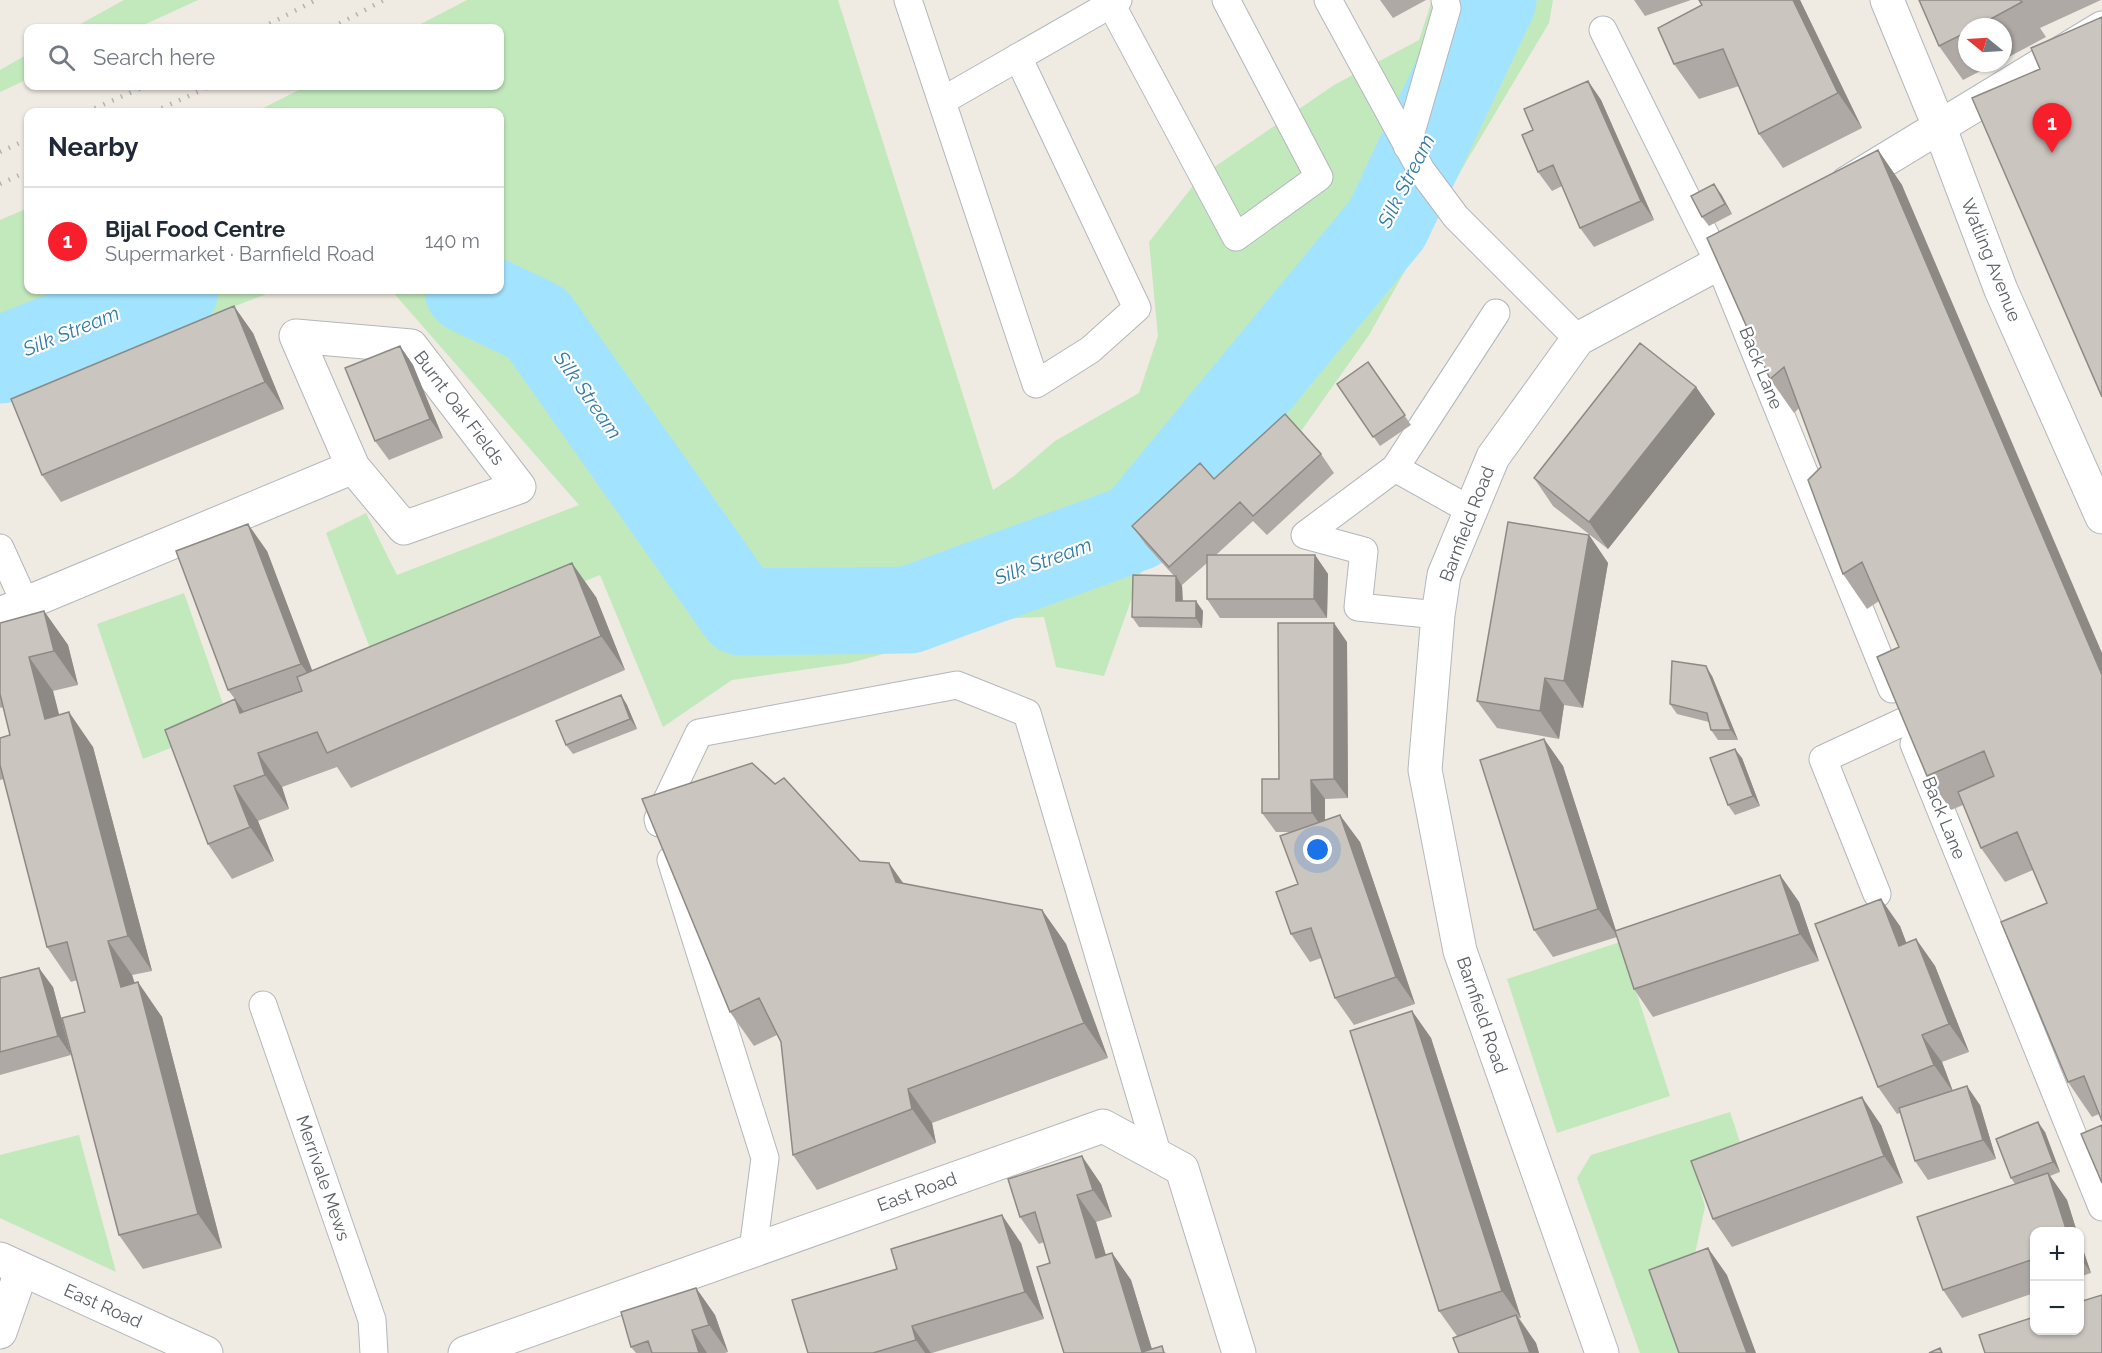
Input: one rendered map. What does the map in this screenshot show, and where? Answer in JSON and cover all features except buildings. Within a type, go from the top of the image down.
[{"type":"street","name":"Watling Avenue","points":[[1887,0],[1939,126],[2001,290],[2102,517]]},
{"type":"street","points":[[1819,201],[2102,28]]},
{"type":"street","name":"Barnfield Road","points":[[1602,1353],[1460,951],[1425,770],[1438,615],[1444,575],[1493,457],[1578,339],[1719,263],[1779,225]]},
{"type":"street","name":"Burnt Oak Fields","points":[[296,336],[411,346],[519,487],[404,528],[353,467],[296,336]]},
{"type":"street","points":[[12,608],[353,467]]},
{"type":"street","name":"East Road","points":[[465,1353],[1103,1126],[1182,1169],[1239,1353]]},
{"type":"street","points":[[0,1332],[11,1264]]},
{"type":"street","name":"East Road","points":[[11,1264],[206,1353]]},
{"type":"lane","points":[[908,0],[1036,384],[1090,350],[1137,308],[1018,57]]},
{"type":"lane","points":[[942,101],[1114,2],[1236,237],[1319,177],[1226,0]]},
{"type":"lane","points":[[1328,0],[1421,170],[1456,217],[1578,339]]},
{"type":"lane","points":[[1407,146],[1447,8],[1445,0]]},
{"type":"lane","name":"Back Lane","points":[[1603,30],[1719,263],[2102,1207]]},
{"type":"lane","points":[[1438,615],[1358,607],[1364,551],[1305,535],[1395,468],[1496,313]]},
{"type":"lane","points":[[1395,468],[1470,510]]},
{"type":"lane","points":[[0,548],[12,608]]},
{"type":"lane","points":[[753,1250],[765,1158],[658,819],[699,733],[957,685],[1028,713],[1158,1156]]},
{"type":"lane","points":[[1877,894],[1823,759],[1905,721]]},
{"type":"lane","name":"Merrivale Mews","points":[[263,1005],[372,1320],[374,1353]]},
{"type":"green space","points":[[124,0],[198,0],[146,24],[80,24]]},
{"type":"green space","points":[[467,0],[838,0],[993,490],[1014,476],[1055,441],[1139,393],[1158,336],[1149,242],[1200,177],[1334,85],[1419,40],[1432,0],[1553,0],[1549,23],[1466,162],[1369,335],[1299,434],[1229,488],[1144,564],[1104,676],[1056,667],[1044,617],[1016,618],[850,663],[732,680],[663,727],[600,575],[376,664],[326,533],[366,513],[397,575],[579,505],[394,294],[504,294],[504,108],[263,108],[299,90],[504,90],[504,24],[421,24]]},
{"type":"green space","points":[[24,56],[24,81],[0,92],[0,70]]},
{"type":"green space","points":[[24,210],[24,294],[267,294],[0,396],[0,220]]},
{"type":"green space","points":[[184,593],[230,724],[143,759],[97,624]]},
{"type":"green space","points":[[1620,942],[1670,1096],[1557,1133],[1507,979]]},
{"type":"green space","points":[[1730,1112],[1746,1160],[1698,1181],[1705,1207],[1691,1272],[1682,1353],[1640,1353],[1577,1178],[1591,1155]]},
{"type":"green space","points":[[79,1135],[116,1272],[0,1218],[0,1155]]},
{"type":"waterway","name":"Silk Stream","points":[[476,294],[537,323],[741,612],[909,610],[1137,527],[1387,224],[1493,0]]},
{"type":"waterway","name":"Silk Stream","points":[[0,360],[165,294]]},
{"type":"railway","points":[[269,24],[316,0]]},
{"type":"railway","points":[[339,24],[384,0]]},
{"type":"railway","points":[[95,108],[137,90]]},
{"type":"railway","points":[[162,108],[202,90]]},
{"type":"railway","points":[[0,152],[24,141]]},
{"type":"railway","points":[[0,184],[24,173]]},
{"type":"place","name":"Bijal Food Centre","points":[[2052,153]]}]
